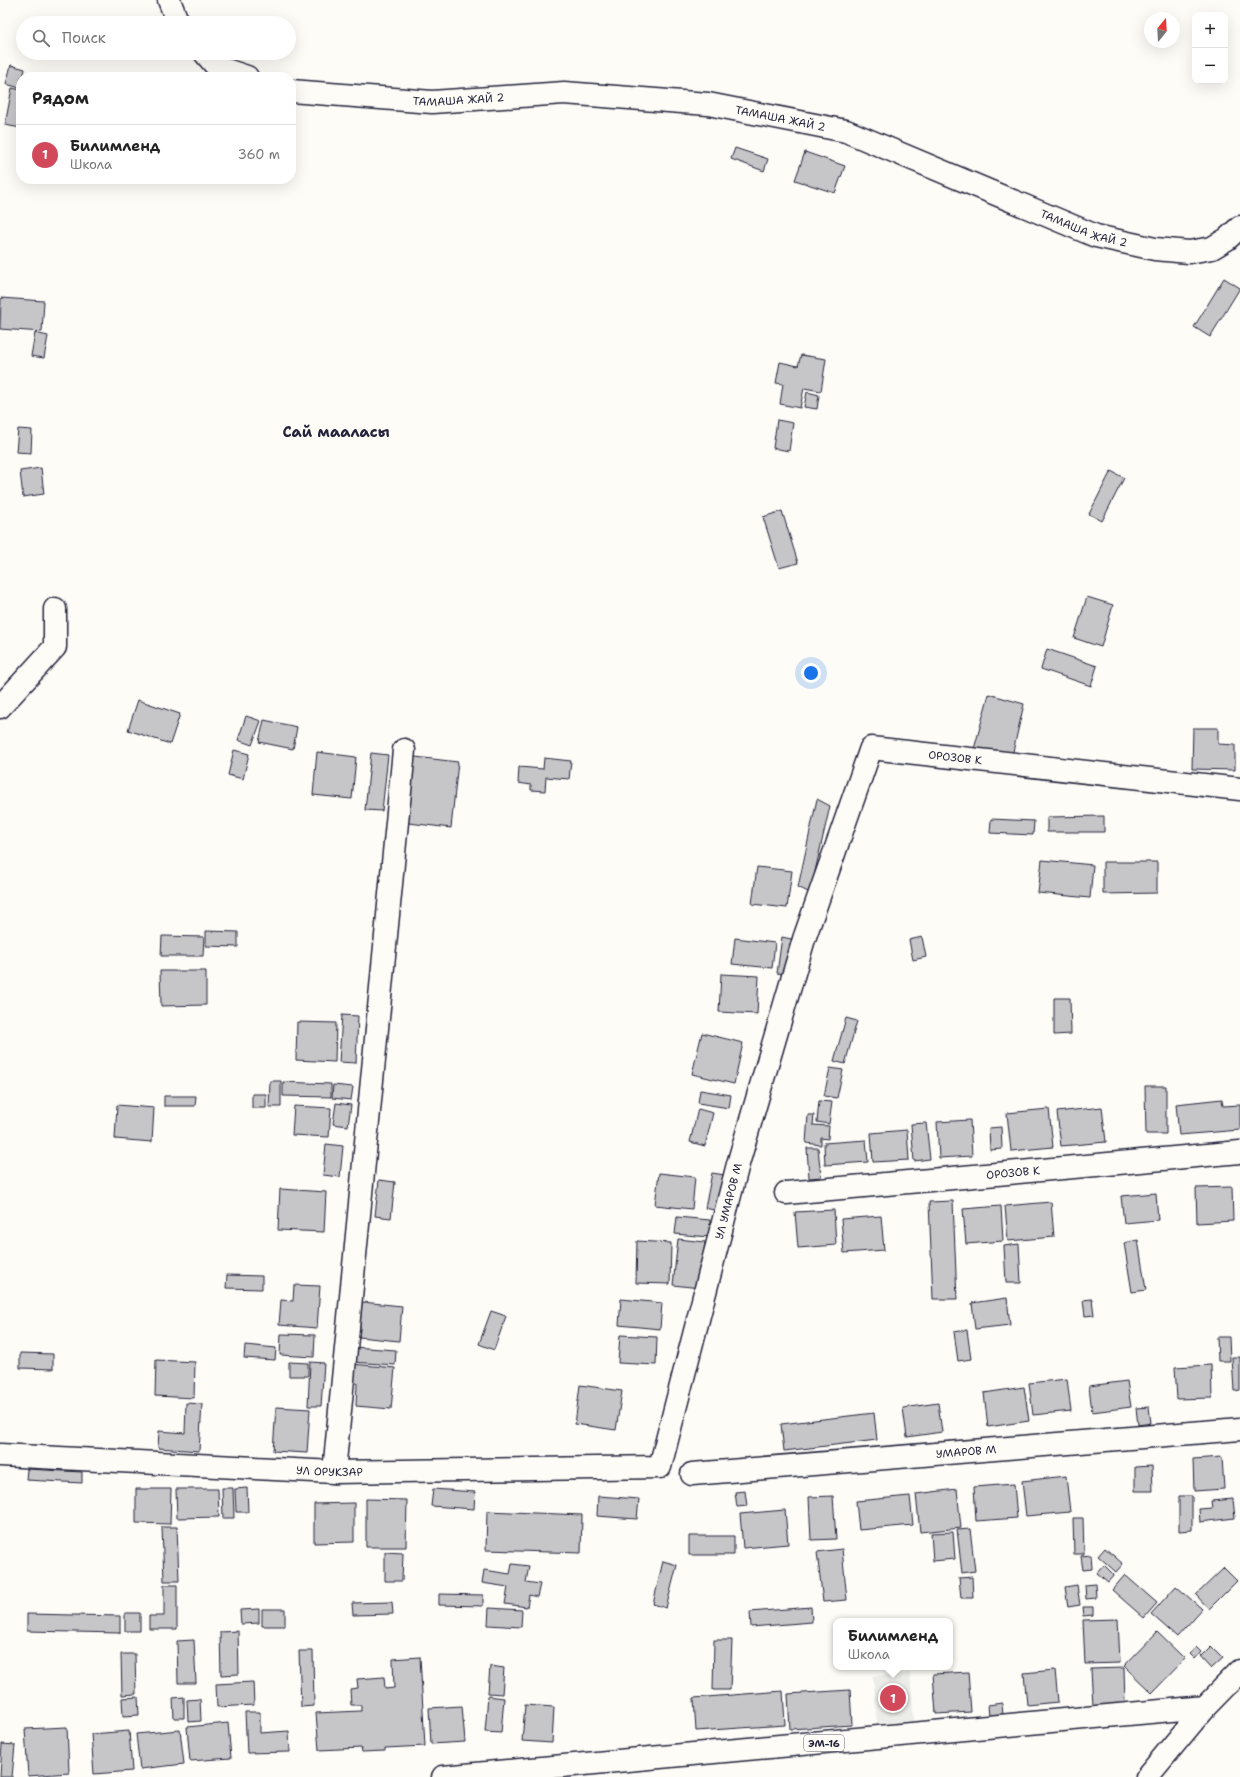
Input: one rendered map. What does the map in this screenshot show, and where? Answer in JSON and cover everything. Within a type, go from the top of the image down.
[{"type":"main road","points":[[169,0],[175,16]]},
{"type":"main road","points":[[211,60],[217,67],[232,72]]},
{"type":"main road","name":"ТАМАША ЖАЙ 2","points":[[296,91],[432,102],[564,93],[708,104],[846,131],[1096,236],[1155,250],[1190,252],[1212,248],[1227,240],[1240,227]]},
{"type":"main road","points":[[0,707],[55,646],[54,609]]},
{"type":"main road","name":"ОРОЗОВ К","points":[[804,939],[871,748],[1240,789]]},
{"type":"main road","points":[[334,1472],[404,750]]},
{"type":"main road","name":"УЛ УМАРОВ М","points":[[660,1467],[738,1164],[804,939]]},
{"type":"main road","name":"ОРОЗОВ К","points":[[786,1193],[1240,1152]]},
{"type":"main road","name":"УМАРОВ М","points":[[692,1474],[1240,1429]]},
{"type":"main road","name":"УЛ ОРУКЗАР","points":[[0,1455],[334,1472],[660,1467]]},
{"type":"main road","points":[[1148,1777],[1205,1707],[1240,1671]]},
{"type":"main road","name":"ЭМ-16","points":[[443,1777],[1205,1707]]},
{"type":"shaded area","points":[[910,1673],[914,1721],[877,1724],[873,1676]]},
{"type":"building","points":[[11,65],[25,69],[24,72],[16,72],[16,87],[6,84]]},
{"type":"building","points":[[12,88],[16,89],[16,127],[5,125]]},
{"type":"building","points":[[735,148],[768,159],[764,171],[731,159]]},
{"type":"building","points":[[805,152],[845,166],[835,193],[795,180]]},
{"type":"building","points":[[1224,278],[1240,288],[1210,337],[1194,327]]},
{"type":"building","points":[[1,298],[44,301],[42,332],[0,329]]},
{"type":"building","points":[[35,333],[48,336],[44,358],[31,356]]},
{"type":"building","points":[[801,355],[826,359],[821,391],[804,388],[800,408],[780,404],[783,384],[776,383],[780,362],[798,366]]},
{"type":"building","points":[[807,392],[819,395],[817,409],[804,407]]},
{"type":"building","points":[[777,420],[793,423],[789,451],[773,448]]},
{"type":"building","points":[[18,429],[32,430],[31,453],[16,452]]},
{"type":"building","points":[[41,468],[44,494],[23,497],[20,471]]},
{"type":"building","points":[[1111,471],[1124,478],[1102,521],[1089,514]]},
{"type":"building","points":[[782,511],[798,563],[779,568],[763,517]]},
{"type":"building","points":[[1087,597],[1113,605],[1101,647],[1074,638]]},
{"type":"building","points":[[1047,649],[1097,666],[1091,686],[1041,669]]},
{"type":"building","points":[[989,694],[1024,704],[1012,756],[974,749]]},
{"type":"building","points":[[138,700],[180,714],[170,744],[128,730]]},
{"type":"building","points":[[246,716],[261,721],[252,745],[238,740]]},
{"type":"building","points":[[264,720],[297,727],[293,749],[259,742]]},
{"type":"building","points":[[1193,728],[1218,728],[1218,744],[1235,745],[1235,770],[1192,769]]},
{"type":"building","points":[[234,750],[249,754],[243,779],[228,775]]},
{"type":"building","points":[[317,752],[356,757],[352,799],[313,795]]},
{"type":"building","points":[[371,753],[388,755],[382,811],[365,810]]},
{"type":"building","points":[[407,756],[458,762],[451,828],[400,822]]},
{"type":"building","points":[[544,758],[571,761],[569,779],[546,777],[545,791],[531,790],[531,785],[518,783],[519,767],[543,769]]},
{"type":"building","points":[[817,799],[830,806],[810,893],[798,887]]},
{"type":"building","points":[[1104,816],[1104,832],[1047,832],[1047,817]]},
{"type":"building","points":[[991,819],[1034,821],[1033,835],[990,833]]},
{"type":"building","points":[[1042,860],[1093,865],[1090,898],[1038,893]]},
{"type":"building","points":[[1103,862],[1157,862],[1157,893],[1103,894]]},
{"type":"building","points":[[757,867],[792,871],[787,908],[752,904]]},
{"type":"building","points":[[206,931],[238,932],[238,947],[206,946]]},
{"type":"building","points":[[162,936],[204,937],[203,956],[161,956]]},
{"type":"building","points":[[782,937],[796,940],[790,975],[777,973]]},
{"type":"building","points":[[922,937],[926,957],[913,960],[909,940]]},
{"type":"building","points":[[735,938],[775,943],[772,968],[732,964]]},
{"type":"building","points":[[160,971],[206,971],[206,1005],[161,1006]]},
{"type":"building","points":[[721,974],[759,976],[757,1014],[719,1012]]},
{"type":"building","points":[[1054,998],[1070,998],[1071,1034],[1054,1035]]},
{"type":"building","points":[[342,1015],[358,1016],[356,1063],[339,1062]]},
{"type":"building","points":[[846,1018],[857,1021],[845,1064],[834,1061]]},
{"type":"building","points":[[297,1022],[336,1023],[335,1062],[296,1060]]},
{"type":"building","points":[[702,1033],[743,1043],[734,1084],[692,1074]]},
{"type":"building","points":[[830,1068],[843,1070],[837,1098],[824,1096]]},
{"type":"building","points":[[270,1081],[281,1081],[281,1107],[269,1107]]},
{"type":"building","points":[[283,1082],[331,1084],[331,1097],[283,1096]]},
{"type":"building","points":[[333,1085],[353,1087],[351,1100],[332,1098]]},
{"type":"building","points":[[1145,1086],[1166,1086],[1166,1134],[1146,1134]]},
{"type":"building","points":[[700,1090],[731,1095],[729,1108],[698,1103]]},
{"type":"building","points":[[252,1094],[266,1094],[266,1108],[252,1108]]},
{"type":"building","points":[[164,1096],[196,1096],[195,1106],[164,1106]]},
{"type":"building","points":[[1222,1099],[1223,1106],[1240,1105],[1240,1130],[1179,1135],[1176,1104]]},
{"type":"building","points":[[819,1101],[832,1102],[829,1124],[817,1122]]},
{"type":"building","points":[[336,1103],[351,1105],[348,1126],[333,1124]]},
{"type":"building","points":[[117,1105],[154,1108],[152,1142],[115,1139]]},
{"type":"building","points":[[294,1106],[331,1108],[329,1137],[292,1135]]},
{"type":"building","points":[[1102,1107],[1106,1142],[1061,1146],[1057,1112]]},
{"type":"building","points":[[698,1109],[713,1113],[705,1146],[690,1142]]},
{"type":"building","points":[[1049,1109],[1053,1147],[1011,1151],[1007,1113]]},
{"type":"building","points":[[808,1115],[814,1115],[813,1125],[829,1126],[828,1139],[821,1138],[821,1145],[806,1143]]},
{"type":"building","points":[[970,1120],[972,1156],[939,1158],[937,1122]]},
{"type":"building","points":[[926,1123],[930,1159],[914,1161],[911,1124]]},
{"type":"building","points":[[1001,1127],[1002,1149],[990,1150],[989,1128]]},
{"type":"building","points":[[907,1130],[909,1160],[873,1162],[871,1133]]},
{"type":"building","points":[[866,1140],[868,1162],[825,1165],[824,1143]]},
{"type":"building","points":[[326,1144],[343,1146],[340,1177],[323,1175]]},
{"type":"building","points":[[807,1148],[818,1148],[821,1177],[809,1178]]},
{"type":"building","points":[[659,1173],[695,1177],[692,1209],[655,1205]]},
{"type":"building","points":[[712,1173],[725,1175],[718,1211],[705,1208]]},
{"type":"building","points":[[379,1180],[395,1182],[391,1218],[375,1216]]},
{"type":"building","points":[[1232,1187],[1233,1221],[1197,1223],[1196,1188]]},
{"type":"building","points":[[280,1189],[326,1192],[324,1232],[278,1230]]},
{"type":"building","points":[[1156,1193],[1158,1220],[1124,1223],[1121,1196]]},
{"type":"building","points":[[953,1201],[957,1299],[933,1299],[929,1202]]},
{"type":"building","points":[[1051,1202],[1054,1237],[1008,1241],[1005,1206]]},
{"type":"building","points":[[1001,1206],[1003,1241],[966,1244],[963,1209]]},
{"type":"building","points":[[834,1210],[836,1245],[798,1248],[795,1212]]},
{"type":"building","points":[[881,1216],[884,1250],[844,1253],[841,1219]]},
{"type":"building","points":[[677,1217],[710,1220],[709,1237],[675,1234]]},
{"type":"building","points":[[678,1239],[705,1242],[700,1288],[673,1285]]},
{"type":"building","points":[[1138,1240],[1146,1290],[1132,1292],[1124,1243]]},
{"type":"building","points":[[637,1241],[671,1243],[670,1284],[636,1283]]},
{"type":"building","points":[[1019,1244],[1021,1283],[1006,1283],[1004,1246]]},
{"type":"building","points":[[227,1275],[262,1276],[262,1289],[226,1288]]},
{"type":"building","points":[[294,1285],[320,1286],[317,1328],[279,1325],[281,1300],[293,1301]]},
{"type":"building","points":[[1007,1298],[1010,1325],[975,1329],[972,1303]]},
{"type":"building","points":[[621,1299],[662,1303],[660,1329],[619,1325]]},
{"type":"building","points":[[1092,1299],[1094,1315],[1085,1316],[1083,1300]]},
{"type":"building","points":[[362,1302],[402,1306],[399,1341],[359,1337]]},
{"type":"building","points":[[491,1311],[506,1316],[494,1350],[479,1344]]},
{"type":"building","points":[[967,1330],[971,1359],[958,1361],[954,1332]]},
{"type":"building","points":[[281,1334],[315,1335],[314,1357],[280,1355]]},
{"type":"building","points":[[620,1335],[657,1337],[656,1365],[618,1363]]},
{"type":"building","points":[[1217,1337],[1229,1337],[1230,1361],[1218,1361]]},
{"type":"building","points":[[245,1345],[276,1348],[275,1360],[244,1358]]},
{"type":"building","points":[[353,1347],[396,1350],[395,1365],[352,1362]]},
{"type":"building","points":[[20,1353],[53,1354],[53,1369],[20,1368]]},
{"type":"building","points":[[1232,1357],[1240,1357],[1240,1390],[1234,1391]]},
{"type":"building","points":[[156,1360],[195,1362],[194,1398],[155,1396]]},
{"type":"building","points":[[289,1362],[308,1363],[308,1376],[289,1376]]},
{"type":"building","points":[[310,1362],[324,1363],[321,1406],[308,1406]]},
{"type":"building","points":[[352,1364],[395,1368],[391,1409],[356,1406],[357,1383],[351,1383]]},
{"type":"building","points":[[1211,1365],[1212,1398],[1177,1399],[1175,1367]]},
{"type":"building","points":[[1067,1379],[1071,1411],[1033,1415],[1029,1383]]},
{"type":"building","points":[[1127,1381],[1131,1407],[1092,1412],[1089,1386]]},
{"type":"building","points":[[580,1385],[622,1391],[616,1430],[575,1424]]},
{"type":"building","points":[[1024,1387],[1029,1421],[988,1427],[984,1393]]},
{"type":"building","points":[[186,1403],[202,1404],[199,1451],[158,1448],[159,1431],[185,1433]]},
{"type":"building","points":[[938,1403],[942,1432],[907,1437],[903,1408]]},
{"type":"building","points":[[276,1407],[310,1409],[307,1453],[273,1451]]},
{"type":"building","points":[[1149,1407],[1151,1423],[1138,1425],[1136,1408]]},
{"type":"building","points":[[874,1413],[877,1440],[784,1451],[781,1424]]},
{"type":"building","points":[[1222,1457],[1224,1489],[1194,1491],[1193,1459]]},
{"type":"building","points":[[1152,1466],[1153,1491],[1135,1491],[1135,1467]]},
{"type":"building","points":[[27,1469],[82,1472],[82,1483],[26,1480]]},
{"type":"building","points":[[1066,1476],[1070,1512],[1026,1516],[1022,1481]]},
{"type":"building","points":[[1014,1484],[1017,1518],[976,1521],[974,1487]]},
{"type":"building","points":[[222,1488],[233,1488],[234,1518],[223,1518]]},
{"type":"building","points":[[247,1488],[248,1512],[236,1512],[235,1489]]},
{"type":"building","points":[[136,1489],[171,1489],[170,1524],[136,1523]]},
{"type":"building","points":[[176,1489],[218,1489],[219,1517],[177,1518]]},
{"type":"building","points":[[433,1489],[475,1492],[474,1509],[431,1506]]},
{"type":"building","points":[[957,1489],[961,1528],[920,1532],[916,1494]]},
{"type":"building","points":[[745,1491],[747,1506],[737,1507],[735,1492]]},
{"type":"building","points":[[598,1496],[639,1499],[637,1519],[597,1516]]},
{"type":"building","points":[[833,1496],[836,1539],[811,1540],[809,1497]]},
{"type":"building","points":[[910,1496],[913,1525],[859,1530],[856,1501]]},
{"type":"building","points":[[1179,1496],[1192,1496],[1192,1530],[1179,1531]]},
{"type":"building","points":[[366,1499],[407,1500],[406,1547],[366,1547]]},
{"type":"building","points":[[1233,1499],[1235,1518],[1200,1522],[1199,1509],[1212,1508],[1211,1501]]},
{"type":"building","points":[[354,1503],[354,1542],[314,1543],[314,1504]]},
{"type":"building","points":[[785,1510],[788,1544],[743,1548],[740,1514]]},
{"type":"building","points":[[487,1511],[582,1515],[581,1553],[486,1550]]},
{"type":"building","points":[[1073,1518],[1083,1518],[1084,1554],[1074,1554]]},
{"type":"building","points":[[162,1527],[177,1527],[179,1581],[164,1581]]},
{"type":"building","points":[[970,1529],[975,1571],[962,1573],[957,1530]]},
{"type":"building","points":[[953,1532],[955,1559],[933,1561],[931,1533]]},
{"type":"building","points":[[689,1536],[734,1536],[734,1555],[689,1555]]},
{"type":"building","points":[[1105,1548],[1123,1564],[1116,1572],[1098,1556]]},
{"type":"building","points":[[842,1549],[847,1600],[823,1602],[817,1552]]},
{"type":"building","points":[[385,1552],[403,1553],[402,1581],[385,1581]]},
{"type":"building","points":[[1091,1555],[1092,1569],[1083,1570],[1081,1556]]},
{"type":"building","points":[[663,1561],[677,1565],[666,1608],[653,1604]]},
{"type":"building","points":[[512,1564],[529,1566],[526,1582],[540,1584],[537,1597],[529,1595],[527,1607],[505,1604],[508,1587],[482,1583],[484,1570],[510,1574]]},
{"type":"building","points":[[1104,1565],[1114,1575],[1108,1582],[1097,1573]]},
{"type":"building","points":[[1224,1568],[1237,1581],[1209,1609],[1196,1595]]},
{"type":"building","points":[[1125,1575],[1157,1603],[1144,1618],[1112,1590]]},
{"type":"building","points":[[972,1577],[973,1598],[961,1598],[959,1578]]},
{"type":"building","points":[[1095,1584],[1096,1598],[1086,1599],[1085,1585]]},
{"type":"building","points":[[164,1585],[177,1585],[177,1629],[149,1629],[149,1616],[164,1616]]},
{"type":"building","points":[[1077,1585],[1080,1605],[1068,1607],[1065,1587]]},
{"type":"building","points":[[1176,1586],[1202,1609],[1177,1637],[1151,1614]]},
{"type":"building","points":[[439,1594],[483,1595],[483,1606],[439,1605]]},
{"type":"building","points":[[392,1602],[393,1614],[353,1615],[352,1603]]},
{"type":"building","points":[[811,1607],[812,1622],[751,1627],[750,1612]]},
{"type":"building","points":[[1082,1607],[1093,1607],[1093,1615],[1083,1616]]},
{"type":"building","points":[[489,1608],[522,1610],[521,1627],[488,1625]]},
{"type":"building","points":[[259,1609],[259,1623],[241,1624],[240,1610]]},
{"type":"building","points":[[262,1609],[285,1609],[285,1626],[262,1626]]},
{"type":"building","points":[[125,1613],[140,1613],[140,1631],[125,1631]]},
{"type":"building","points":[[27,1614],[120,1616],[120,1633],[27,1631]]},
{"type":"building","points":[[1118,1619],[1120,1663],[1085,1664],[1083,1620]]},
{"type":"building","points":[[238,1631],[239,1674],[221,1675],[220,1632]]},
{"type":"building","points":[[1157,1632],[1185,1659],[1152,1693],[1124,1666]]},
{"type":"building","points":[[194,1640],[196,1683],[178,1683],[177,1641]]},
{"type":"building","points":[[714,1640],[732,1640],[730,1690],[713,1690]]},
{"type":"building","points":[[1211,1646],[1223,1658],[1212,1668],[1201,1656]]},
{"type":"building","points":[[1196,1647],[1201,1652],[1195,1659],[1190,1654]]},
{"type":"building","points":[[299,1651],[313,1651],[314,1706],[301,1707]]},
{"type":"building","points":[[121,1654],[135,1654],[136,1694],[122,1695]]},
{"type":"building","points":[[420,1657],[425,1746],[385,1748],[385,1751],[362,1752],[361,1748],[319,1750],[316,1713],[361,1711],[361,1705],[351,1705],[350,1689],[358,1688],[357,1679],[384,1677],[385,1689],[394,1688],[393,1659]]},
{"type":"building","points":[[490,1666],[504,1668],[502,1694],[488,1693]]},
{"type":"building","points":[[1124,1668],[1125,1704],[1093,1706],[1091,1669]]},
{"type":"building","points":[[1055,1670],[1058,1702],[1027,1705],[1024,1673]]},
{"type":"building","points":[[968,1672],[971,1712],[936,1714],[933,1674]]},
{"type":"building","points":[[253,1682],[254,1705],[217,1707],[216,1684]]},
{"type":"building","points":[[850,1690],[852,1725],[790,1729],[788,1694]]},
{"type":"building","points":[[783,1691],[785,1725],[696,1731],[694,1698]]},
{"type":"building","points":[[488,1696],[504,1698],[501,1733],[485,1732]]},
{"type":"building","points":[[138,1697],[139,1715],[123,1716],[122,1698]]},
{"type":"building","points":[[184,1697],[184,1718],[174,1718],[173,1698]]},
{"type":"building","points":[[200,1699],[201,1721],[188,1722],[187,1700]]},
{"type":"building","points":[[1002,1703],[1003,1716],[989,1717],[988,1705]]},
{"type":"building","points":[[525,1705],[554,1707],[552,1743],[522,1741]]},
{"type":"building","points":[[462,1706],[465,1742],[431,1744],[429,1708]]},
{"type":"building","points":[[245,1712],[260,1712],[260,1733],[289,1731],[290,1752],[247,1753]]},
{"type":"building","points":[[228,1723],[231,1758],[190,1761],[187,1727]]},
{"type":"building","points":[[67,1727],[69,1773],[28,1776],[25,1729]]},
{"type":"building","points":[[180,1730],[184,1764],[140,1769],[136,1734]]},
{"type":"building","points":[[129,1731],[132,1771],[94,1774],[91,1734]]},
{"type":"building","points":[[2,1744],[15,1745],[12,1777],[0,1777]]},
{"type":"place","name":"Билимленд","points":[[893,1698]]},
{"type":"district","name":"Сай мааласы","points":[[336,432]]}]
